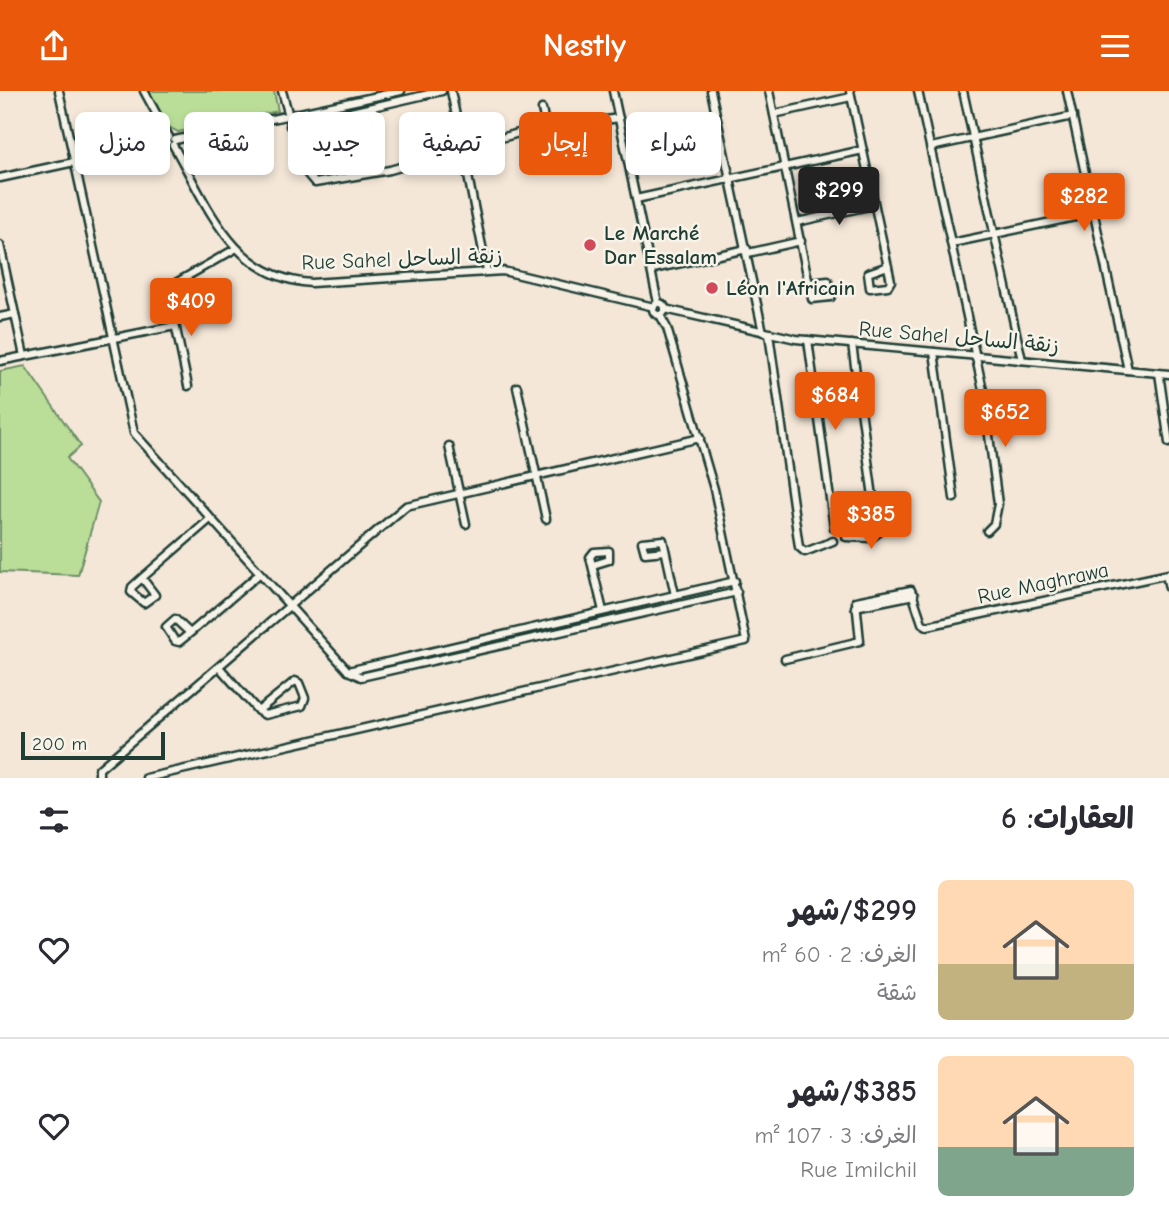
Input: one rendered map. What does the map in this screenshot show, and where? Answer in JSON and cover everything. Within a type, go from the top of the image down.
[{"type":"street","points":[[0,178],[75,163],[59,91]]},
{"type":"street","name":"Rue Sahel زنقة الساحل","points":[[144,91],[234,249],[261,269],[299,282],[509,272],[656,305]]},
{"type":"street","points":[[282,91],[288,120]]},
{"type":"street","points":[[171,141],[401,91]]},
{"type":"street","points":[[351,112],[442,91]]},
{"type":"street","points":[[451,91],[455,112]]},
{"type":"street","points":[[146,778],[743,643],[746,637],[735,581],[699,439],[662,312],[656,305],[653,269],[613,91]]},
{"type":"street","points":[[711,91],[766,333],[797,538],[803,552],[833,541]]},
{"type":"street","points":[[769,91],[809,283]]},
{"type":"street","points":[[918,91],[976,356],[998,500],[996,519],[987,531]]},
{"type":"street","points":[[963,91],[1022,360]]},
{"type":"street","points":[[1067,91],[1128,370]]},
{"type":"street","points":[[774,114],[850,94],[888,266],[891,284],[870,288],[868,273],[888,266]]},
{"type":"street","points":[[931,147],[1073,116]]},
{"type":"street","points":[[612,119],[619,118]]},
{"type":"street","points":[[636,199],[863,151]]},
{"type":"street","points":[[78,175],[134,433],[258,575],[348,671],[362,677],[737,592]]},
{"type":"street","points":[[306,175],[315,183],[361,175]]},
{"type":"street","points":[[468,175],[487,271]]},
{"type":"street","points":[[797,222],[874,205]]},
{"type":"street","points":[[952,243],[1094,213]]},
{"type":"street","points":[[653,269],[801,241]]},
{"type":"street","points":[[188,386],[170,287],[234,249]]},
{"type":"street","points":[[0,250],[2,270],[24,356]]},
{"type":"street","name":"Rue Sahel زنقة الساحل","points":[[662,312],[808,340],[1169,374]]},
{"type":"street","points":[[0,317],[15,314]]},
{"type":"street","points":[[0,361],[24,356],[34,357],[175,325]]},
{"type":"street","points":[[808,340],[834,528]]},
{"type":"street","points":[[846,537],[871,538],[878,533],[852,344]]},
{"type":"street","points":[[934,352],[954,498]]},
{"type":"street","points":[[1159,373],[1169,443]]},
{"type":"street","points":[[517,387],[546,519]]},
{"type":"street","points":[[99,778],[99,769],[289,609],[403,508],[699,439]]},
{"type":"street","points":[[449,446],[466,524]]},
{"type":"street","points":[[142,578],[209,520]]},
{"type":"street","points":[[665,551],[675,595]]},
{"type":"street","points":[[593,565],[603,611]]},
{"type":"street","points":[[190,633],[258,575]]},
{"type":"street","points":[[1167,575],[1169,588]]},
{"type":"street","name":"Rue Maghrawa","points":[[785,659],[860,641],[855,607],[857,600],[910,589],[924,626],[1167,575]]},
{"type":"street","points":[[348,671],[735,581]]},
{"type":"street","points":[[573,618],[575,628]]},
{"type":"street","points":[[220,668],[258,711],[265,715],[302,706],[306,700],[299,683],[293,682],[258,711]]},
{"type":"green space","points":[[148,91],[274,91],[278,111],[184,112],[184,131],[178,132],[170,128],[170,112],[160,112]]},
{"type":"green space","points":[[25,366],[81,446],[67,458],[99,502],[78,575],[0,572],[0,371]]},
{"type":"place","name":"Le Marché Dar Essalam","points":[[590,245]]},
{"type":"place","name":"Léon l'Africain","points":[[712,288]]}]
